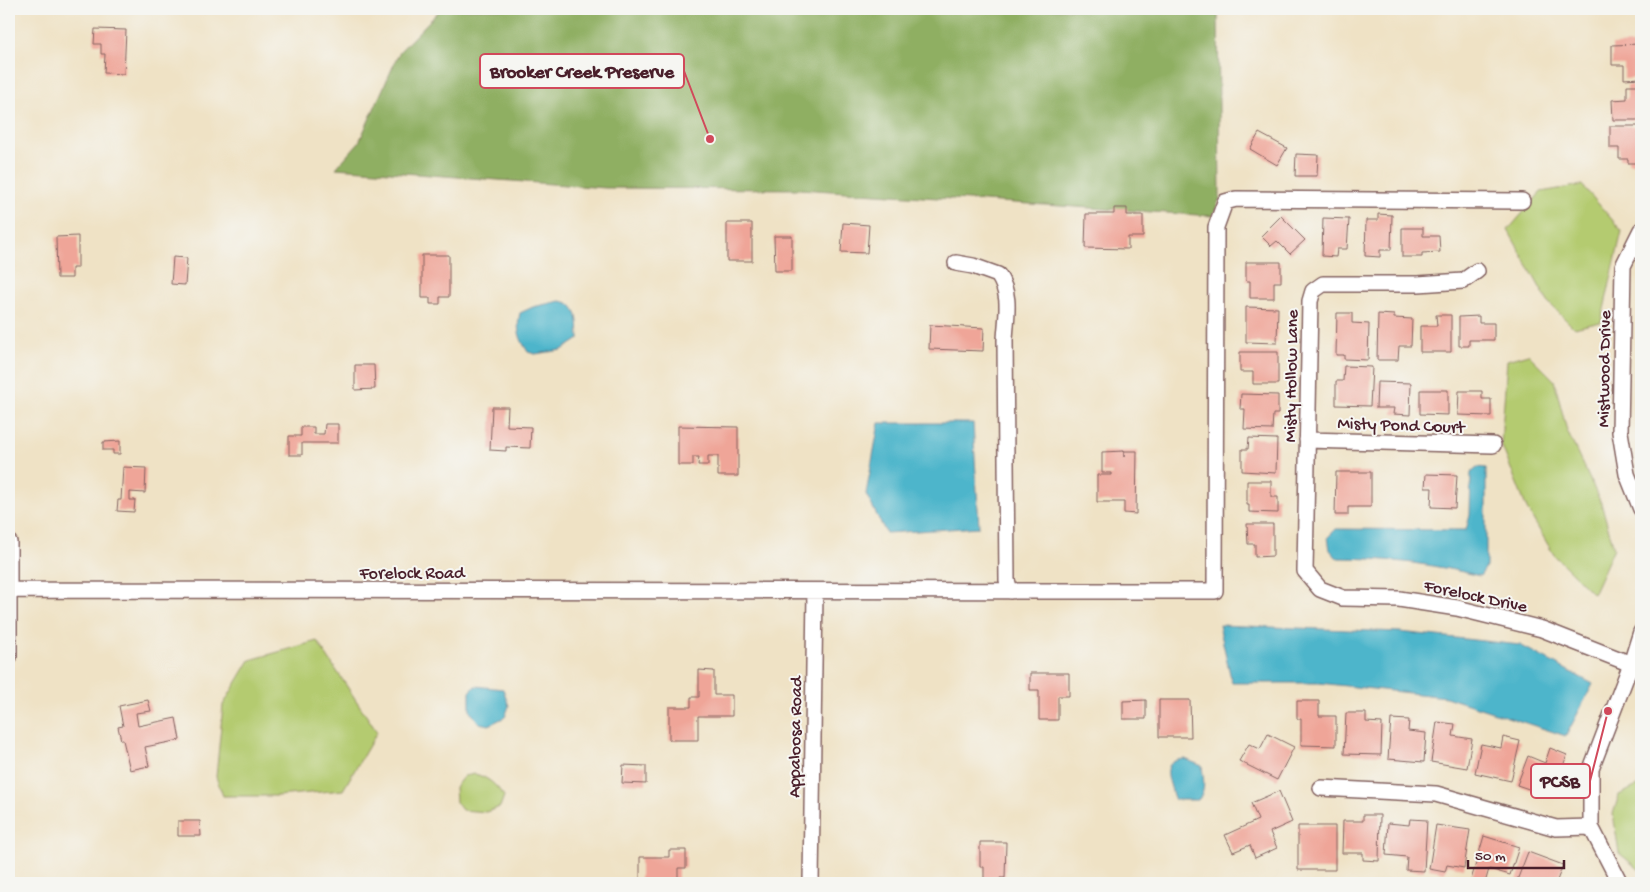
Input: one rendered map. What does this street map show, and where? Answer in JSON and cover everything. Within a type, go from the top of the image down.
[{"type":"street","name":"Forelock Road","points":[[10,590],[1215,592],[1216,227],[1225,202],[1236,199],[1522,201]]},
{"type":"street","name":"Mistwood Drive","points":[[1641,230],[1622,266],[1620,432],[1627,474],[1641,509]]},
{"type":"street","points":[[956,263],[973,266],[998,275],[1006,290],[1008,302],[1004,340],[1007,572],[1010,592]]},
{"type":"street","name":"Misty Hollow Lane","points":[[1305,571],[1310,301],[1313,291],[1323,284],[1418,284],[1463,281],[1477,271]]},
{"type":"street","name":"Misty Pond Court","points":[[1307,440],[1493,445]]},
{"type":"street","points":[[9,542],[9,656]]},
{"type":"street","name":"Forelock Drive","points":[[1305,571],[1320,589],[1343,598],[1399,599],[1457,608],[1542,629],[1636,668]]},
{"type":"street","name":"Appaloosa Road","points":[[811,883],[815,592]]},
{"type":"street","points":[[1620,883],[1590,827],[1591,769],[1636,668],[1641,632]]},
{"type":"street","points":[[1321,788],[1436,794],[1556,828],[1590,827]]},
{"type":"green space","points":[[441,9],[1218,9],[1220,198],[1213,216],[800,189],[606,188],[336,168],[359,142],[400,51]]},
{"type":"green space","points":[[1582,185],[1622,231],[1601,322],[1574,328],[1548,302],[1508,230],[1541,192]]},
{"type":"green space","points":[[1528,354],[1554,380],[1567,431],[1601,503],[1614,548],[1593,594],[1554,555],[1527,509],[1501,444],[1507,360]]},
{"type":"green space","points":[[317,641],[377,732],[343,790],[277,796],[223,796],[216,777],[223,705],[250,660]]},
{"type":"green space","points":[[475,774],[484,777],[498,788],[504,796],[500,807],[486,812],[462,810],[456,802],[455,787],[464,776]]},
{"type":"green space","points":[[1641,784],[1641,871],[1619,853],[1613,814],[1619,795]]},
{"type":"water","points":[[560,301],[567,303],[575,310],[578,320],[579,339],[562,350],[535,354],[528,352],[519,333],[520,313],[533,307]]},
{"type":"water","points":[[879,423],[973,423],[979,527],[886,533],[866,494]]},
{"type":"water","points":[[1477,467],[1486,468],[1486,567],[1480,576],[1409,562],[1337,558],[1330,550],[1328,537],[1336,529],[1466,530],[1470,515],[1471,472]]},
{"type":"water","points":[[1219,625],[1400,632],[1520,645],[1593,684],[1566,736],[1446,697],[1319,683],[1232,683]]},
{"type":"water","points":[[475,686],[503,689],[509,706],[505,717],[489,725],[479,723],[470,711],[470,692]]},
{"type":"water","points":[[1185,759],[1202,766],[1203,792],[1198,800],[1175,800],[1173,796],[1168,769],[1171,763]]},
{"type":"building","points":[[95,29],[126,30],[124,74],[104,73],[105,54],[101,54],[101,44],[94,44]]},
{"type":"building","points":[[1641,44],[1641,78],[1624,79],[1624,65],[1612,65],[1612,45]]},
{"type":"building","points":[[1627,85],[1641,85],[1641,120],[1613,120],[1612,100],[1627,99]]},
{"type":"building","points":[[1610,126],[1641,126],[1641,163],[1628,163],[1628,159],[1619,159],[1619,148],[1610,148]]},
{"type":"building","points":[[1259,133],[1287,148],[1277,165],[1250,149]]},
{"type":"building","points":[[1296,154],[1318,155],[1317,176],[1295,176]]},
{"type":"building","points":[[1114,208],[1127,208],[1127,215],[1143,215],[1143,237],[1128,237],[1128,249],[1085,248],[1086,214],[1114,214]]},
{"type":"building","points":[[1378,214],[1392,215],[1391,250],[1380,250],[1380,257],[1365,256],[1366,220],[1378,220]]},
{"type":"building","points":[[1281,216],[1305,240],[1290,254],[1277,241],[1271,246],[1261,236]]},
{"type":"building","points":[[1323,218],[1349,219],[1347,249],[1337,249],[1336,257],[1322,256]]},
{"type":"building","points":[[727,223],[752,223],[752,261],[727,261]]},
{"type":"building","points":[[843,223],[869,225],[867,253],[841,252]]},
{"type":"building","points":[[1402,228],[1423,228],[1423,236],[1439,236],[1440,252],[1422,253],[1422,257],[1402,257]]},
{"type":"building","points":[[78,236],[78,268],[72,268],[72,278],[57,278],[56,237]]},
{"type":"building","points":[[774,236],[792,236],[792,271],[775,271]]},
{"type":"building","points":[[422,255],[449,255],[449,297],[440,297],[440,304],[430,304],[430,298],[422,298]]},
{"type":"building","points":[[173,257],[187,258],[185,285],[171,284]]},
{"type":"building","points":[[1246,262],[1281,262],[1281,282],[1274,282],[1274,298],[1250,298],[1250,281],[1246,281]]},
{"type":"building","points":[[1246,307],[1278,308],[1277,343],[1246,342]]},
{"type":"building","points":[[1337,313],[1352,313],[1352,323],[1369,324],[1368,360],[1344,359],[1344,355],[1336,355]]},
{"type":"building","points":[[1378,314],[1394,315],[1394,318],[1412,319],[1411,346],[1399,346],[1398,360],[1377,360]]},
{"type":"building","points":[[1436,315],[1451,315],[1451,352],[1420,352],[1420,326],[1437,326]]},
{"type":"building","points":[[1479,316],[1479,323],[1494,323],[1494,340],[1469,340],[1469,346],[1459,346],[1459,317]]},
{"type":"building","points":[[930,325],[984,328],[983,351],[929,349]]},
{"type":"building","points":[[1240,352],[1278,352],[1278,384],[1253,384],[1253,372],[1240,372]]},
{"type":"building","points":[[355,365],[374,365],[375,389],[355,390]]},
{"type":"building","points":[[1344,366],[1372,367],[1370,406],[1336,405],[1336,381],[1343,381]]},
{"type":"building","points":[[1377,382],[1411,383],[1410,415],[1393,414],[1394,408],[1376,408]]},
{"type":"building","points":[[1420,390],[1448,390],[1448,415],[1420,414]]},
{"type":"building","points":[[1459,391],[1482,391],[1482,399],[1491,399],[1491,416],[1458,415]]},
{"type":"building","points":[[1241,394],[1278,395],[1278,414],[1273,414],[1272,430],[1244,429],[1245,409],[1240,409]]},
{"type":"building","points":[[492,407],[508,407],[507,426],[531,427],[530,448],[506,447],[506,451],[490,450]]},
{"type":"building","points":[[325,424],[338,424],[338,443],[302,443],[302,455],[289,455],[289,436],[301,436],[301,427],[314,427],[314,434],[324,434]]},
{"type":"building","points":[[678,426],[738,427],[738,476],[718,476],[718,456],[708,456],[708,465],[698,465],[699,457],[693,457],[693,465],[678,465]]},
{"type":"building","points":[[1249,438],[1277,439],[1276,473],[1242,471],[1242,449],[1248,449]]},
{"type":"building","points":[[120,441],[120,454],[113,454],[113,450],[103,450],[103,442]]},
{"type":"building","points":[[1137,451],[1136,514],[1124,513],[1124,502],[1097,502],[1097,475],[1112,475],[1112,473],[1102,473],[1102,452]]},
{"type":"building","points":[[123,467],[146,468],[145,493],[130,492],[130,500],[135,500],[134,512],[117,511],[118,500],[121,500]]},
{"type":"building","points":[[1336,472],[1371,472],[1371,507],[1348,507],[1348,515],[1335,515]]},
{"type":"building","points":[[1426,474],[1457,475],[1455,508],[1431,507],[1432,488],[1425,488]]},
{"type":"building","points":[[1247,481],[1271,481],[1271,497],[1278,497],[1278,513],[1249,512],[1249,505],[1247,505]]},
{"type":"building","points":[[1247,524],[1273,524],[1273,556],[1255,557],[1255,544],[1248,544]]},
{"type":"building","points":[[699,670],[714,671],[714,695],[732,695],[732,716],[698,716],[698,740],[669,740],[669,707],[691,707],[691,697],[699,697]]},
{"type":"building","points":[[1030,673],[1069,673],[1069,696],[1058,696],[1058,720],[1039,720],[1039,690],[1030,690]]},
{"type":"building","points":[[148,700],[151,711],[136,713],[138,726],[176,718],[180,740],[145,747],[149,766],[130,770],[118,727],[123,726],[119,706]]},
{"type":"building","points":[[1146,700],[1146,719],[1123,719],[1123,701]]},
{"type":"building","points":[[1159,700],[1190,700],[1191,737],[1159,737]]},
{"type":"building","points":[[1297,701],[1319,701],[1319,716],[1336,716],[1336,746],[1301,745],[1301,719],[1297,719]]},
{"type":"building","points":[[1346,713],[1366,713],[1366,722],[1382,723],[1381,755],[1344,754]]},
{"type":"building","points":[[1391,719],[1409,720],[1408,731],[1426,733],[1424,762],[1388,759]]},
{"type":"building","points":[[1437,722],[1455,724],[1453,736],[1472,739],[1467,768],[1431,762]]},
{"type":"building","points":[[1268,734],[1294,747],[1277,780],[1239,761],[1249,744],[1260,749]]},
{"type":"building","points":[[1503,737],[1520,741],[1511,781],[1475,773],[1481,744],[1501,748]]},
{"type":"building","points":[[1550,748],[1567,755],[1552,797],[1517,785],[1528,756],[1545,763]]},
{"type":"building","points":[[623,765],[646,766],[646,784],[622,783]]},
{"type":"building","points":[[1279,791],[1292,822],[1270,832],[1277,848],[1255,858],[1250,845],[1233,852],[1225,835],[1258,820],[1251,803]]},
{"type":"building","points":[[1363,815],[1380,815],[1379,861],[1363,860],[1363,853],[1342,853],[1343,821],[1363,821]]},
{"type":"building","points":[[1410,819],[1427,820],[1424,871],[1406,870],[1407,857],[1386,855],[1388,823],[1409,825]]},
{"type":"building","points":[[178,821],[200,821],[201,836],[178,836]]},
{"type":"building","points":[[1436,825],[1470,830],[1464,868],[1447,865],[1445,872],[1429,869]]},
{"type":"building","points":[[1298,826],[1335,826],[1335,870],[1298,870]]},
{"type":"building","points":[[1484,836],[1519,847],[1510,875],[1489,869],[1485,883],[1481,883],[1471,880]]},
{"type":"building","points":[[980,842],[1006,842],[1005,878],[1000,878],[1000,883],[984,883],[984,867],[980,867]]},
{"type":"building","points":[[669,850],[686,850],[686,868],[678,868],[678,883],[640,883],[640,857],[669,857]]},
{"type":"building","points":[[1528,852],[1563,865],[1556,883],[1516,883]]},
{"type":"place","name":"Brooker Creek Preserve","points":[[710,139]]},
{"type":"place","name":"PCSB","points":[[1608,711]]}]
